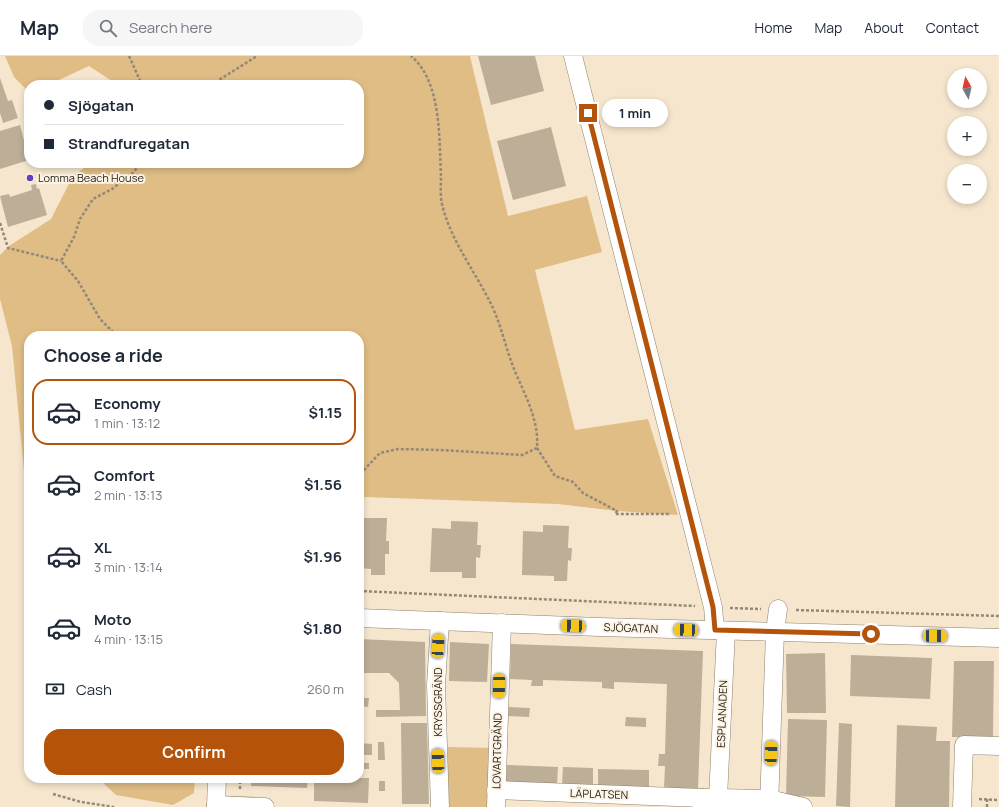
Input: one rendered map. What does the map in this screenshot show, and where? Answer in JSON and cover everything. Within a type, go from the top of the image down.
[{"type":"street","name":"ESPLANADEN","points":[[573,56],[720,630],[707,801]]},
{"type":"street","points":[[769,803],[775,632],[778,609]]},
{"type":"street","name":"SJÖGATAN","points":[[364,618],[502,624],[999,638]]},
{"type":"street","name":"KRYSSGRÄND","points":[[440,621],[436,685],[440,807]]},
{"type":"street","name":"LOVARTGRÄND","points":[[496,798],[502,624]]},
{"type":"street","points":[[962,807],[964,745],[999,746]]},
{"type":"street","points":[[217,783],[216,806],[265,807]]},
{"type":"street","name":"LÄPLATSEN","points":[[496,798],[707,801]]},
{"type":"street","points":[[707,801],[769,803],[803,807]]},
{"type":"path","points":[[129,56],[140,80]]},
{"type":"path","points":[[219,80],[257,56]]},
{"type":"path","points":[[411,56],[417,61],[428,81],[437,107],[442,203],[446,218],[474,275],[490,302],[510,360],[524,390],[533,415],[538,434],[537,448],[555,476],[573,482],[583,493],[617,512],[615,514],[690,515]]},
{"type":"path","points":[[62,261],[74,237],[80,219],[93,199],[112,189],[134,172],[137,168]]},
{"type":"path","points":[[0,223],[8,248],[62,261],[78,281],[100,319],[112,331]]},
{"type":"path","points":[[364,470],[380,453],[398,449],[522,455],[537,448]]},
{"type":"path","points":[[364,591],[713,607],[999,616]]},
{"type":"path","points":[[53,794],[82,802],[114,807]]},
{"type":"path","points":[[987,800],[987,807]]},
{"type":"shaded area","points":[[5,56],[470,56],[508,216],[587,196],[602,252],[535,270],[575,430],[648,419],[678,515],[617,511],[558,504],[364,497],[364,331],[24,331],[24,471],[12,346],[0,299],[0,255],[9,246],[51,219],[73,176],[84,168],[364,168],[364,80],[110,80],[89,66],[59,80],[24,80],[24,87],[14,77]]},
{"type":"shaded area","points":[[448,747],[494,748],[492,807],[446,807]]},
{"type":"shaded area","points":[[103,783],[195,783],[194,793],[173,805],[116,795]]},
{"type":"building","points":[[478,56],[535,56],[544,91],[491,105]]},
{"type":"building","points":[[0,78],[8,101],[12,100],[18,118],[3,123],[0,113]]},
{"type":"building","points":[[20,125],[24,141],[24,162],[0,169],[0,131]]},
{"type":"building","points":[[551,127],[566,186],[513,200],[497,141]]},
{"type":"building","points":[[36,184],[37,189],[39,188],[47,215],[8,227],[0,196],[9,194],[10,197],[32,190],[31,185]]},
{"type":"building","points":[[364,518],[387,518],[386,541],[389,541],[389,554],[385,554],[385,575],[371,575],[371,569],[364,568]]},
{"type":"building","points":[[451,521],[478,522],[477,545],[481,545],[480,558],[476,557],[476,578],[462,578],[462,572],[430,572],[432,528],[451,529]]},
{"type":"building","points":[[543,525],[569,526],[568,548],[572,548],[571,561],[568,560],[567,581],[554,581],[554,576],[522,575],[523,531],[543,532]]},
{"type":"building","points":[[364,639],[425,642],[426,716],[376,717],[376,710],[400,710],[399,683],[389,673],[364,673]]},
{"type":"building","points":[[450,642],[489,644],[487,682],[449,681]]},
{"type":"building","points":[[511,644],[703,651],[698,789],[664,788],[665,766],[658,766],[659,754],[665,754],[667,684],[614,682],[614,689],[602,688],[602,682],[543,680],[543,686],[531,686],[532,680],[510,679]]},
{"type":"building","points":[[825,653],[826,713],[787,713],[786,654]]},
{"type":"building","points":[[851,655],[932,658],[930,699],[850,696]]},
{"type":"building","points":[[954,661],[994,661],[993,737],[952,737]]},
{"type":"building","points":[[364,698],[369,698],[368,707],[364,706]]},
{"type":"building","points":[[509,707],[530,708],[529,717],[508,716]]},
{"type":"building","points":[[626,717],[646,718],[646,727],[625,726]]},
{"type":"building","points":[[788,719],[827,720],[825,797],[786,796]]},
{"type":"building","points":[[401,723],[427,723],[429,804],[402,804]]},
{"type":"building","points":[[839,723],[852,724],[850,807],[836,806]]},
{"type":"building","points":[[897,725],[937,727],[936,741],[950,741],[949,807],[895,807]]},
{"type":"building","points":[[378,742],[384,742],[385,760],[378,760]]},
{"type":"building","points":[[364,743],[372,744],[372,755],[364,755]]},
{"type":"building","points":[[364,763],[369,763],[369,769],[364,769]]},
{"type":"building","points":[[507,765],[558,767],[557,784],[506,782]]},
{"type":"building","points":[[563,767],[593,768],[593,785],[562,784]]},
{"type":"building","points":[[598,769],[649,770],[649,787],[598,785]]},
{"type":"building","points":[[364,778],[369,778],[368,803],[314,801],[314,783],[364,783]]},
{"type":"building","points":[[379,781],[385,781],[385,791],[379,791]]},
{"type":"building","points":[[251,783],[308,783],[307,788],[251,786]]},
{"type":"place","name":"Lomma Beach House","points":[[30,178]]},
{"type":"route","points":[[588,113],[713,607],[715,630],[871,634]]}]
